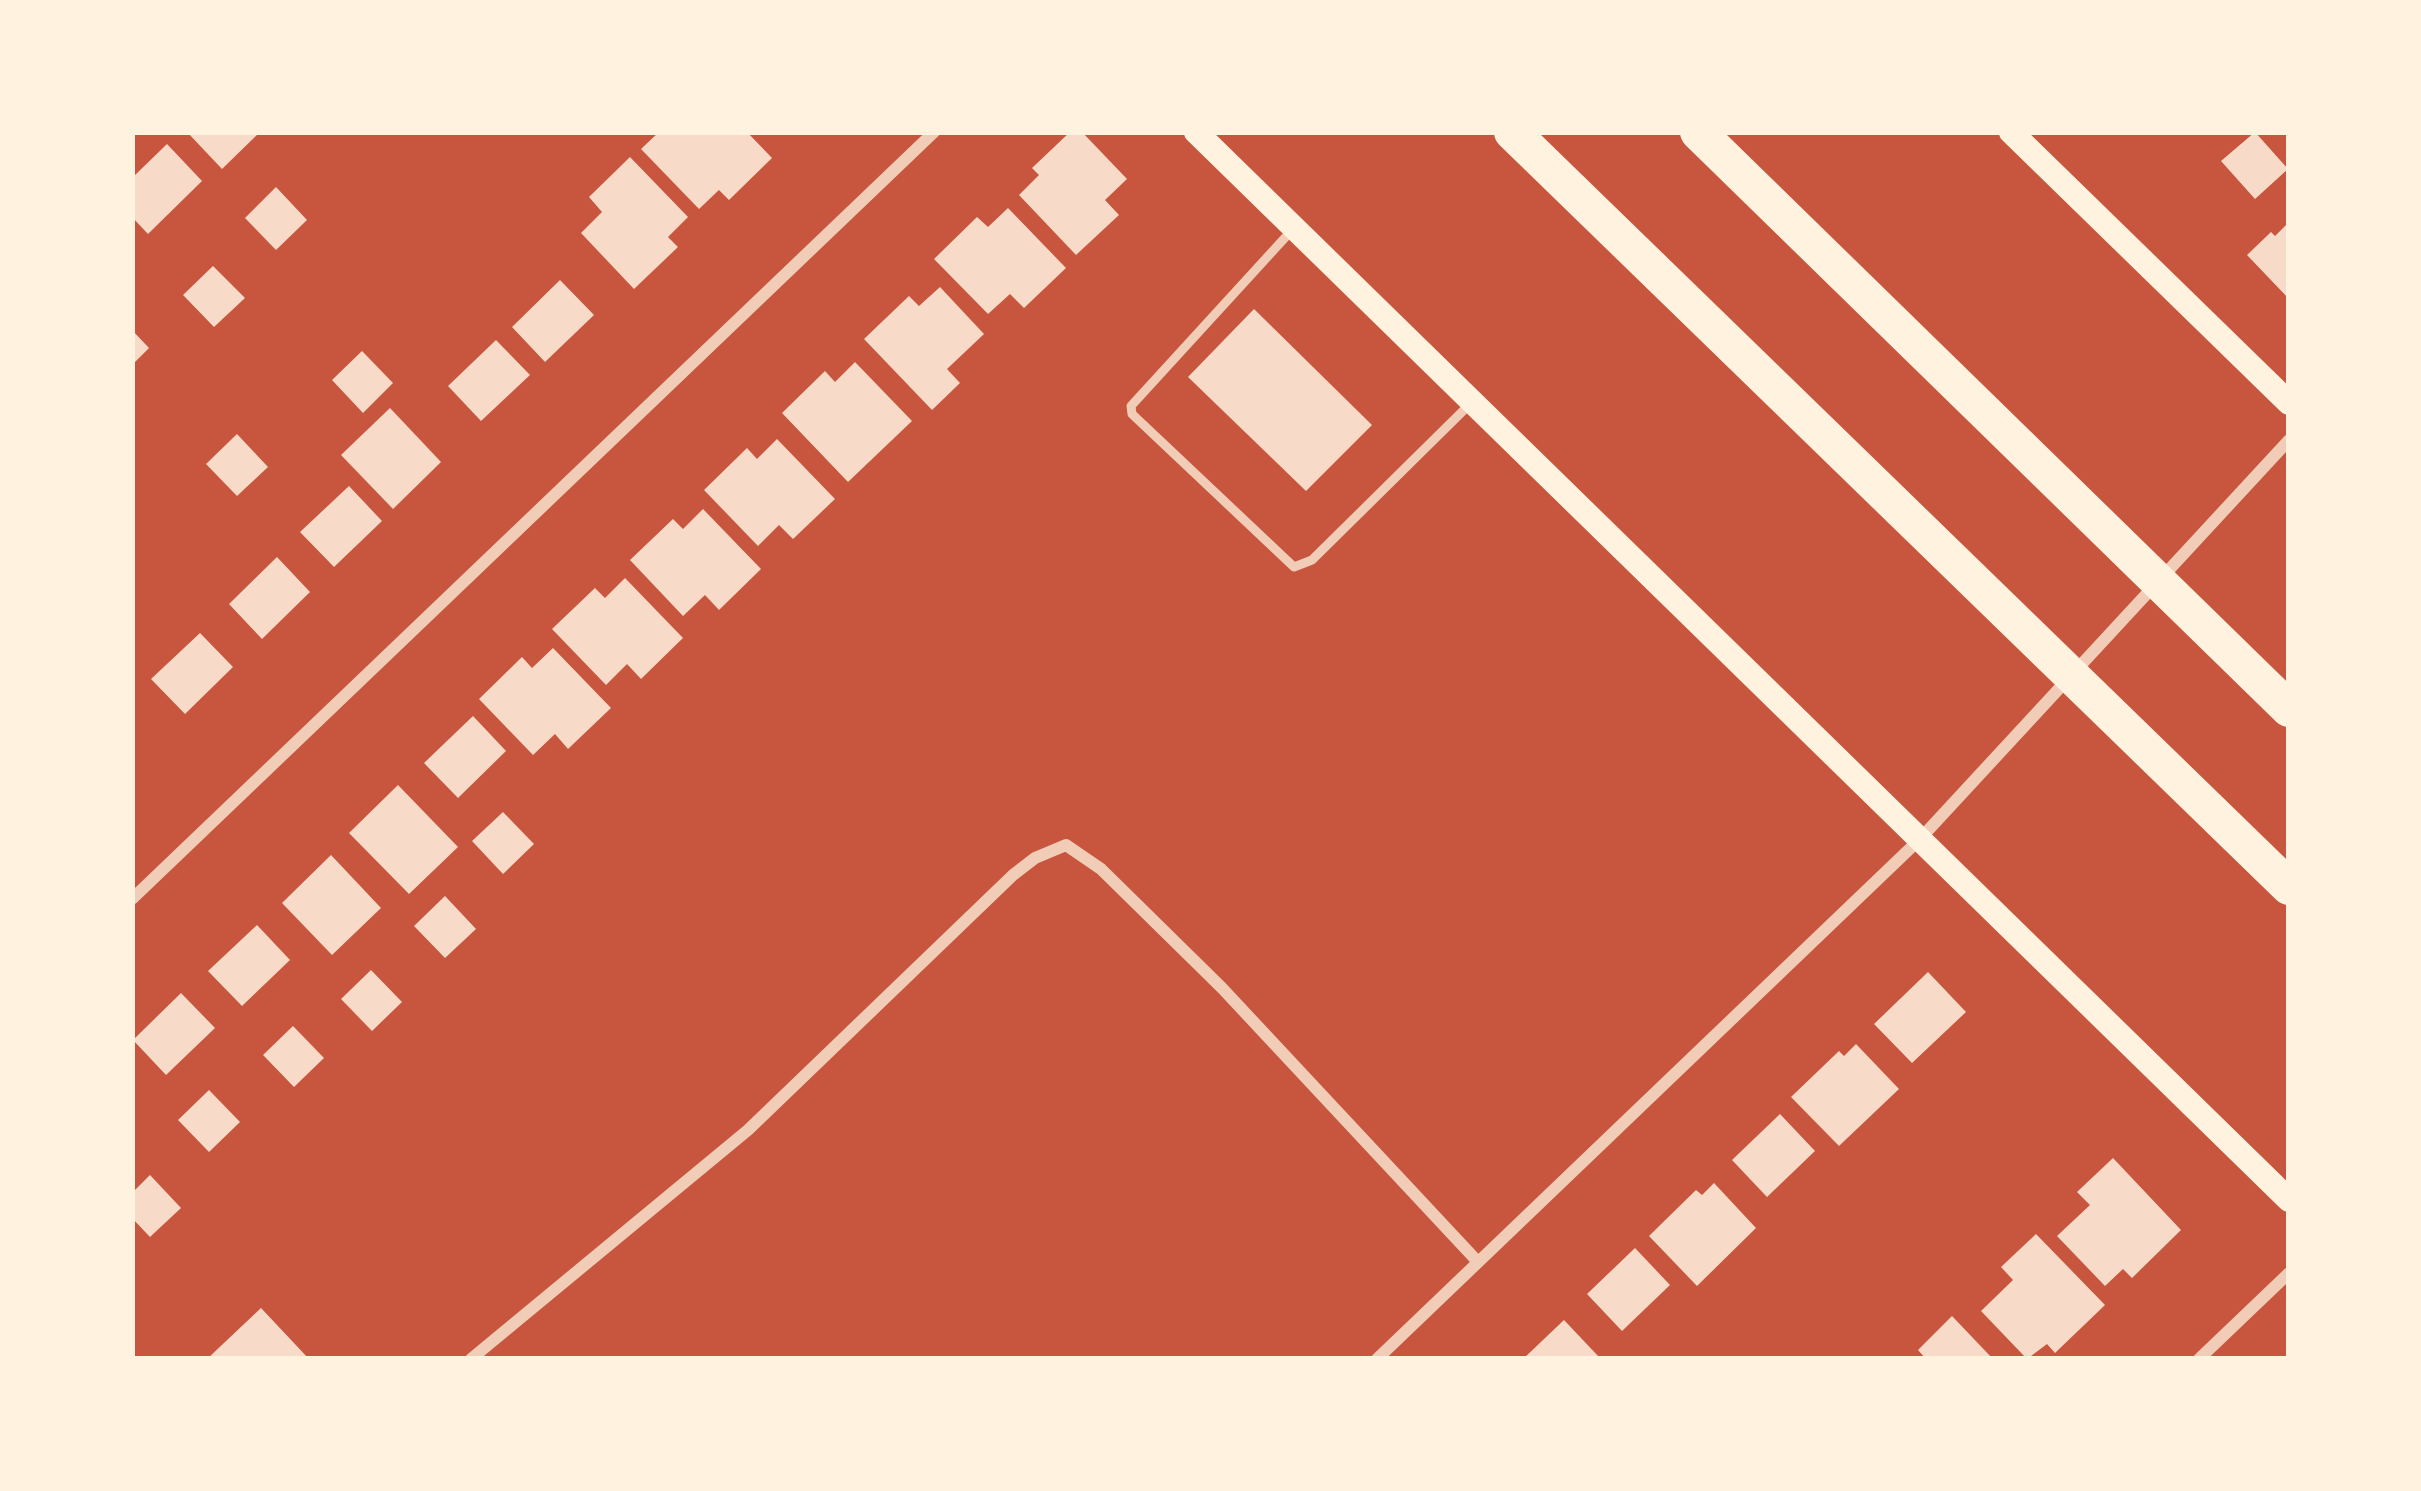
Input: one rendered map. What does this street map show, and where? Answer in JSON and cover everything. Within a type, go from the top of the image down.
[{"type":"highway","points":[[1512,132],[2289,887]]},
{"type":"highway","points":[[1698,132],[2289,710]]},
{"type":"main road","points":[[1196,132],[2289,1200]]},
{"type":"main road","points":[[2011,132],[2289,403]]},
{"type":"street","points":[[132,899],[934,132]]},
{"type":"street","points":[[1377,1359],[1920,839],[2289,440]]},
{"type":"street","points":[[471,1359],[748,1130],[1013,874],[1066,845],[1101,869],[1222,988],[1478,1262]]},
{"type":"street","points":[[2199,1359],[2289,1273]]},
{"type":"lane","points":[[1294,228],[1133,400],[1132,414],[1294,567],[1312,560],[1472,402]]},
{"type":"building","points":[[187,132],[260,132],[222,169]]},
{"type":"building","points":[[659,132],[747,132],[772,158],[729,200],[719,190],[699,209],[641,149]]},
{"type":"building","points":[[1070,132],[1082,132],[1127,179],[1105,200],[1119,215],[1076,255],[1019,195],[1039,175],[1032,168]]},
{"type":"building","points":[[2255,132],[2288,169],[2255,199],[2221,161]]},
{"type":"building","points":[[167,144],[202,181],[148,234],[132,217],[132,178]]},
{"type":"building","points":[[630,157],[688,217],[668,237],[678,247],[634,289],[581,233],[602,212],[589,197]]},
{"type":"building","points":[[276,187],[307,220],[276,250],[245,218]]},
{"type":"building","points":[[1008,208],[1066,268],[1024,308],[1010,294],[988,314],[934,259],[977,217],[988,227]]},
{"type":"building","points":[[2289,222],[2289,299],[2247,255]]},
{"type":"building","points":[[213,266],[245,298],[214,327],[183,295]]},
{"type":"building","points":[[560,280],[594,315],[545,362],[512,327]]},
{"type":"building","points":[[940,287],[984,334],[947,369],[960,383],[932,410],[864,339],[909,296],[919,306]]},
{"type":"building","points":[[1254,309],[1372,425],[1306,491],[1188,377]]},
{"type":"building","points":[[132,330],[149,348],[132,365]]},
{"type":"building","points":[[496,340],[530,375],[481,421],[448,386]]},
{"type":"building","points":[[362,351],[393,383],[363,413],[332,380]]},
{"type":"building","points":[[855,362],[912,421],[848,482],[782,413],[825,371],[835,382]]},
{"type":"building","points":[[390,408],[441,462],[393,509],[341,455]]},
{"type":"building","points":[[237,434],[268,467],[237,496],[206,464]]},
{"type":"building","points":[[777,439],[835,499],[793,539],[779,525],[758,546],[704,490],[747,448],[757,459]]},
{"type":"building","points":[[349,486],[382,521],[334,567],[300,532]]},
{"type":"building","points":[[703,509],[761,569],[719,610],[705,595],[683,616],[630,560],[673,519],[683,529]]},
{"type":"building","points":[[277,557],[310,592],[262,639],[229,604]]},
{"type":"building","points":[[625,578],[683,638],[641,679],[627,664],[606,685],[552,629],[595,588],[605,598]]},
{"type":"building","points":[[200,633],[233,667],[185,714],[151,679]]},
{"type":"building","points":[[553,648],[611,708],[568,749],[555,734],[533,755],[479,699],[522,657],[532,668]]},
{"type":"building","points":[[473,716],[506,751],[458,798],[424,763]]},
{"type":"building","points":[[398,785],[458,847],[409,894],[349,833]]},
{"type":"building","points":[[503,812],[534,844],[503,874],[472,841]]},
{"type":"building","points":[[331,855],[381,908],[332,955],[282,903]]},
{"type":"building","points":[[445,896],[476,929],[445,958],[414,926]]},
{"type":"building","points":[[257,925],[290,960],[242,1006],[208,971]]},
{"type":"building","points":[[371,970],[402,1002],[372,1031],[341,999]]},
{"type":"building","points":[[1928,972],[1966,1012],[1912,1063],[1874,1024]]},
{"type":"building","points":[[181,993],[215,1028],[166,1075],[133,1040]]},
{"type":"building","points":[[293,1026],[324,1058],[294,1087],[263,1055]]},
{"type":"building","points":[[1856,1044],[1899,1089],[1839,1146],[1791,1097],[1839,1051],[1844,1056]]},
{"type":"building","points":[[209,1090],[240,1122],[209,1152],[178,1120]]},
{"type":"building","points":[[1780,1114],[1815,1151],[1767,1197],[1732,1160]]},
{"type":"building","points":[[2113,1158],[2181,1230],[2132,1278],[2123,1269],[2105,1286],[2057,1236],[2090,1205],[2077,1192]]},
{"type":"building","points":[[150,1175],[181,1208],[150,1237],[132,1218],[132,1193]]},
{"type":"building","points":[[1714,1183],[1756,1228],[1697,1286],[1649,1236],[1696,1190],[1702,1195]]},
{"type":"building","points":[[2036,1234],[2105,1305],[2055,1353],[2047,1344],[2027,1359],[1981,1311],[2013,1280],[2001,1267]]},
{"type":"building","points":[[1635,1248],[1670,1285],[1622,1331],[1587,1294]]},
{"type":"building","points":[[261,1308],[309,1359],[207,1359]]},
{"type":"building","points":[[1952,1316],[1993,1359],[1926,1359],[1918,1350]]},
{"type":"building","points":[[1564,1320],[1599,1357],[1523,1359]]}]
